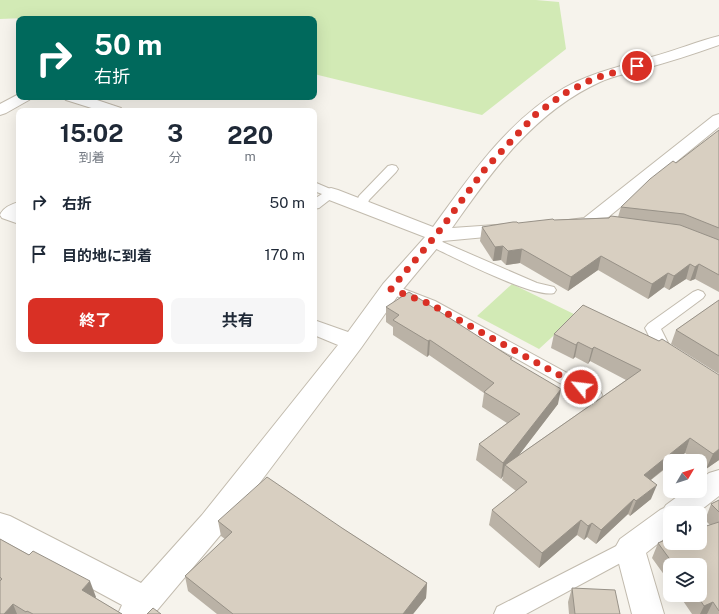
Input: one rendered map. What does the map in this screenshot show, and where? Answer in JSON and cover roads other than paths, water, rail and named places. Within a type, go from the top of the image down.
[{"type":"street","points":[[0,525],[139,608],[212,524],[353,342],[391,289],[434,238],[485,169],[536,114],[565,93],[595,78],[665,58],[719,40]]},
{"type":"street","points":[[0,110],[18,100]]},
{"type":"street","points":[[83,100],[108,108]]},
{"type":"street","points":[[550,226],[596,224],[719,119]]},
{"type":"street","points":[[331,194],[361,205],[434,238],[527,228]]},
{"type":"street","points":[[16,210],[9,214],[16,217]]},
{"type":"street","points":[[317,328],[353,342]]},
{"type":"street","points":[[685,506],[719,481]]},
{"type":"street","points":[[648,614],[630,548],[663,523]]},
{"type":"lane","points":[[361,205],[363,199],[392,169]]},
{"type":"lane","points":[[317,187],[331,194]]},
{"type":"lane","points":[[317,203],[331,194]]},
{"type":"lane","points":[[434,238],[533,287],[549,290]]},
{"type":"lane","points":[[391,289],[430,304],[594,395]]},
{"type":"lane","points":[[682,360],[663,348],[653,328],[698,295]]},
{"type":"lane","points":[[505,614],[630,548]]}]
